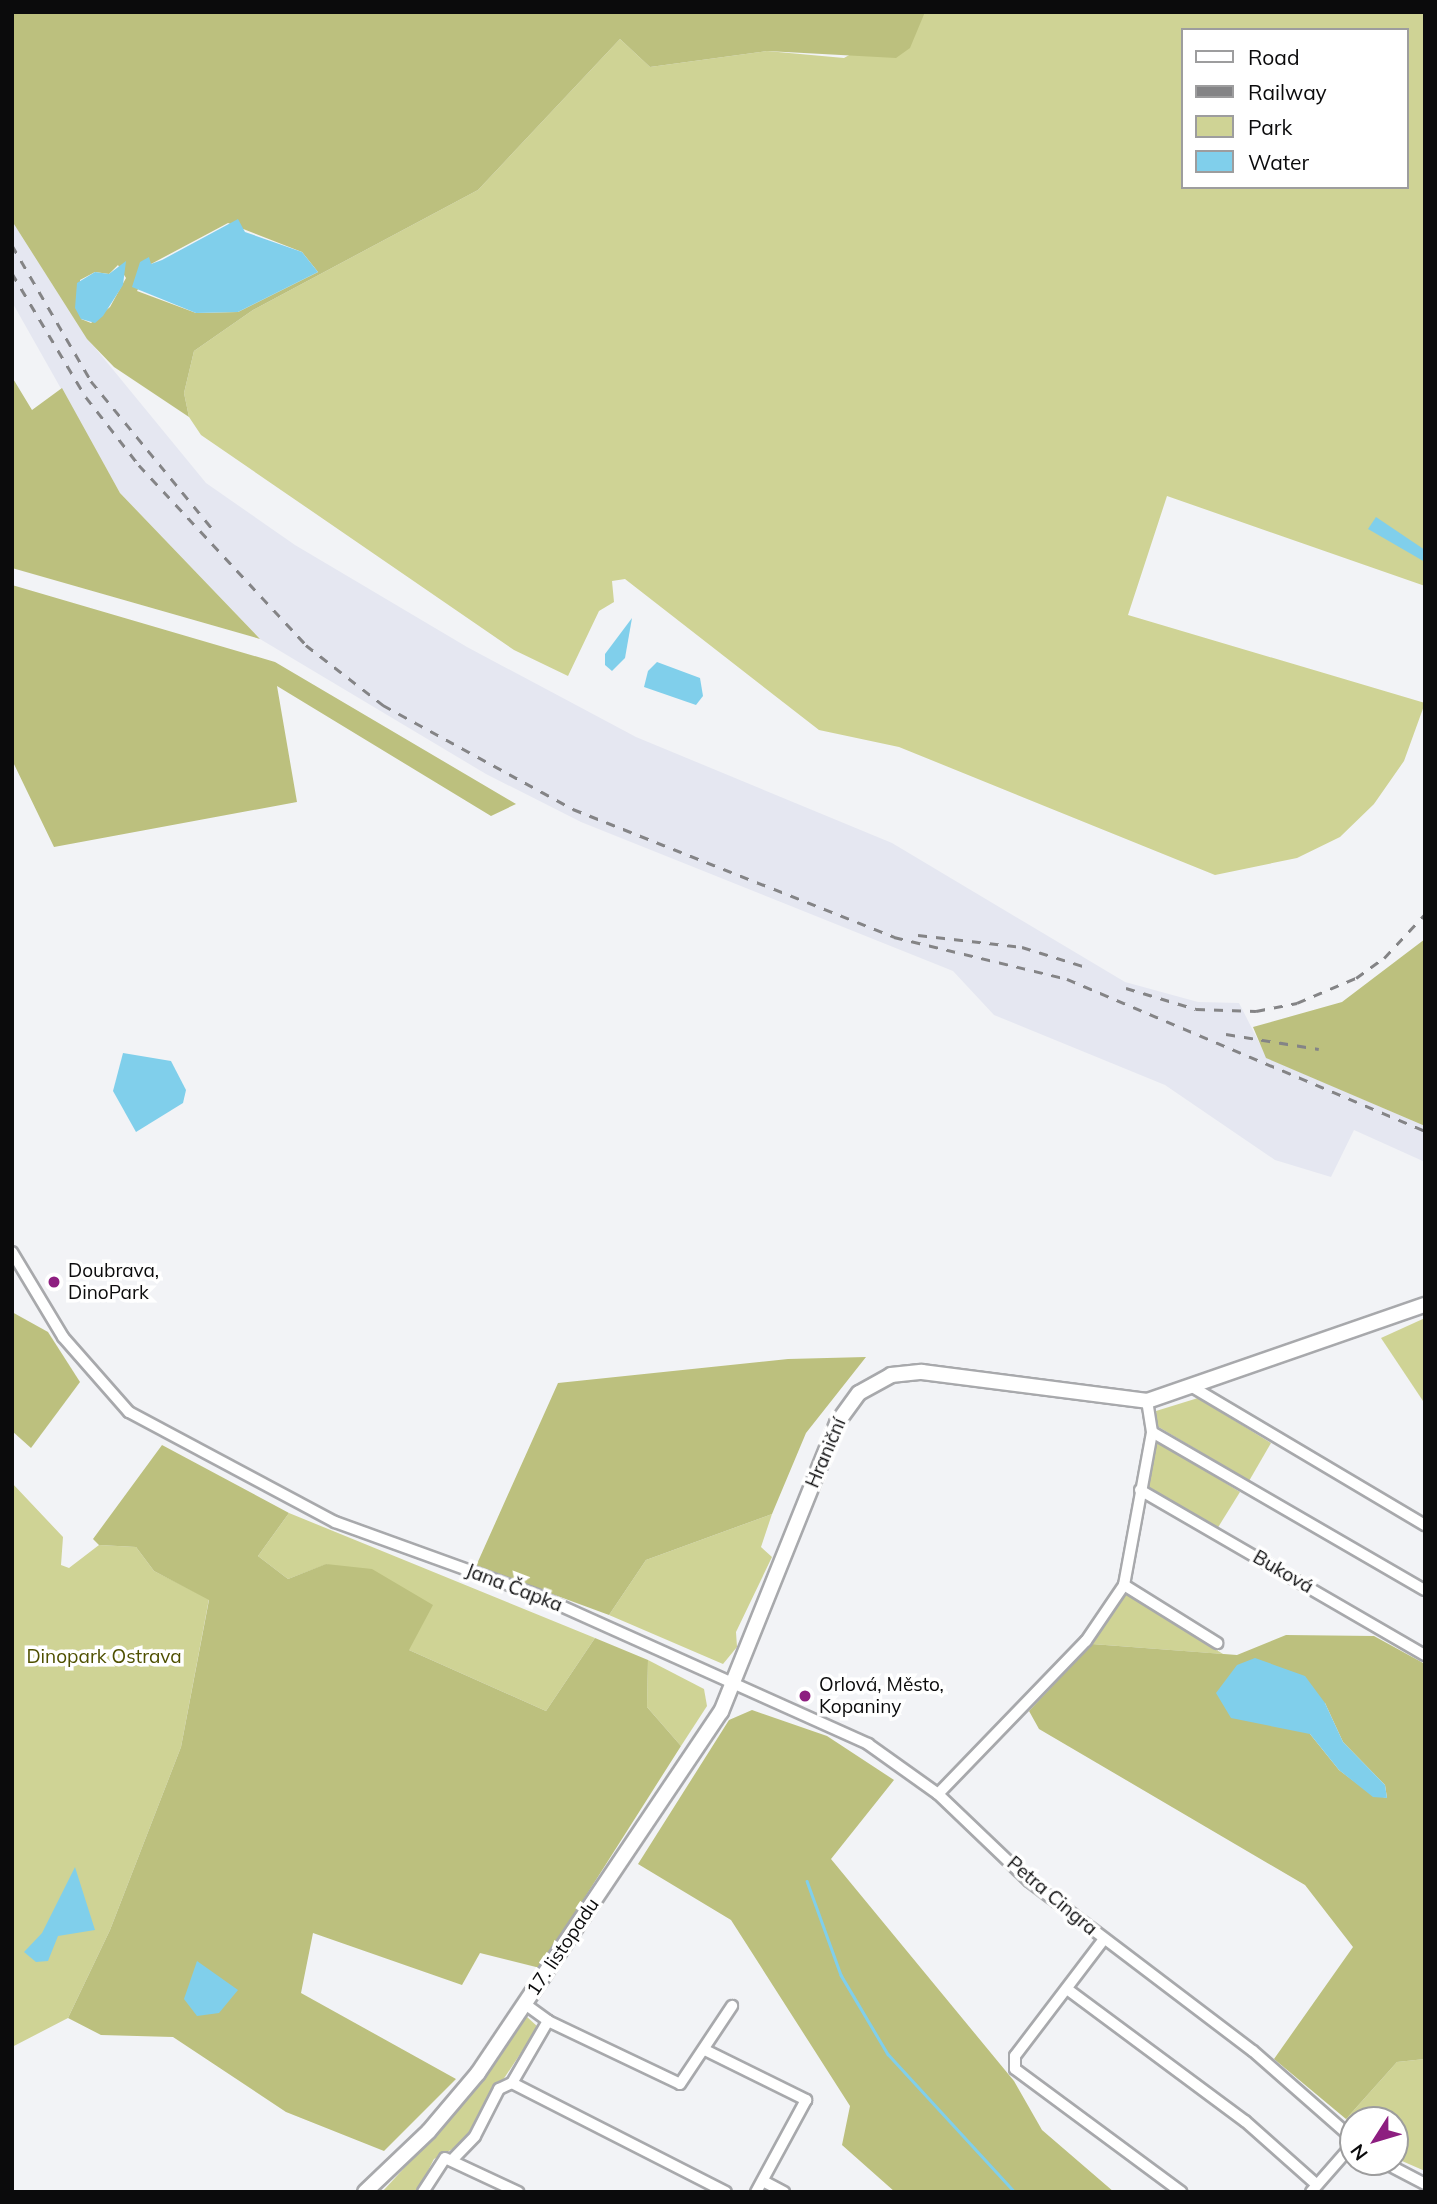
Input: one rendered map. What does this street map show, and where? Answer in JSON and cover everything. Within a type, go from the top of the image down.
[{"type":"main road","name":"Hraniční","points":[[735,1681],[837,1423],[868,1386],[891,1375],[922,1372],[1147,1401],[1194,1388],[1425,1305]]},
{"type":"main road","name":"17. listopadu","points":[[365,2192],[454,2103],[721,1712],[735,1681]]},
{"type":"street","name":"Jana Čapka","points":[[12,1252],[64,1337],[129,1412],[335,1522],[539,1596],[735,1681]]},
{"type":"street","points":[[1194,1388],[1425,1525]]},
{"type":"street","points":[[938,1794],[1086,1641],[1124,1585],[1152,1432],[1147,1401]]},
{"type":"street","points":[[1152,1432],[1425,1590]]},
{"type":"street","name":"Buková","points":[[1140,1490],[1425,1654]]},
{"type":"street","points":[[1124,1585],[1217,1643]]},
{"type":"street","name":"Petra Cingra","points":[[735,1681],[868,1744],[938,1794],[1029,1881],[1254,2051],[1339,2128]]},
{"type":"street","points":[[1104,1939],[1015,2056],[1015,2069],[1181,2192]]},
{"type":"street","points":[[1067,1989],[1245,2121],[1314,2188],[1339,2158]]},
{"type":"street","points":[[524,2004],[548,2021],[671,2083],[680,2084],[732,2006]]},
{"type":"street","points":[[423,2192],[437,2165],[454,2158],[475,2136],[499,2089],[512,2083],[548,2021]]},
{"type":"street","points":[[705,2050],[806,2100],[756,2192]]},
{"type":"street","points":[[512,2083],[726,2192]]},
{"type":"street","points":[[454,2158],[518,2192]]},
{"type":"street","points":[[1409,2176],[1425,2184]]},
{"type":"street","points":[[763,2181],[784,2192]]},
{"type":"shaded area","points":[[12,221],[87,338],[206,483],[295,545],[467,647],[636,737],[892,843],[1125,982],[1198,1002],[1239,1003],[1267,1058],[1425,1126],[1425,1162],[1354,1130],[1331,1177],[1275,1160],[1165,1085],[994,1015],[953,971],[581,822],[486,774],[260,639],[120,493],[12,302]]},
{"type":"green space","points":[[12,12],[925,12],[910,48],[896,58],[767,51],[650,67],[620,39],[478,190],[253,310],[194,351],[184,393],[189,417],[114,367],[87,339],[12,221]],"holes":[[[228,223],[302,252],[318,272],[238,312],[196,313],[137,291],[151,264]],[[118,265],[126,278],[110,307],[91,323],[81,319],[80,280],[95,272],[109,274]]]},
{"type":"green space","points":[[925,12],[1425,12],[1425,586],[1167,496],[1128,615],[1425,703],[1404,761],[1374,804],[1340,837],[1297,858],[1215,875],[899,747],[819,730],[625,579],[612,581],[614,602],[599,611],[568,676],[514,650],[201,435],[189,417],[184,393],[194,351],[253,310],[478,190],[620,39],[650,67],[767,51],[844,58]]},
{"type":"green space","points":[[12,377],[32,410],[62,388],[120,493],[260,639],[12,568]]},
{"type":"green space","points":[[12,585],[275,662],[516,804],[491,816],[277,686],[297,802],[54,847],[12,760]]},
{"type":"green space","points":[[1425,939],[1425,1126],[1266,1058],[1253,1027],[1342,1002]]},
{"type":"green space","points":[[12,1312],[48,1332],[80,1382],[31,1448],[12,1431]]},
{"type":"green space","points":[[1425,1318],[1425,1404],[1381,1338]]},
{"type":"green space","points":[[866,1357],[806,1433],[772,1514],[646,1560],[609,1615],[476,1566],[558,1383],[788,1359]]},
{"type":"green space","points":[[1198,1398],[1271,1443],[1249,1481],[1157,1426],[1156,1411]]},
{"type":"green space","points":[[1156,1440],[1240,1492],[1217,1529],[1146,1488]]},
{"type":"green space","points":[[162,1445],[289,1513],[258,1556],[288,1579],[326,1564],[372,1569],[433,1605],[409,1650],[546,1711],[595,1638],[648,1660],[647,1707],[681,1746],[540,1968],[480,1953],[462,1985],[313,1933],[301,1993],[456,2079],[384,2151],[286,2112],[173,2037],[101,2035],[68,2018],[110,1930],[181,1747],[209,1600],[154,1571],[136,1547],[99,1545],[93,1539]]},
{"type":"green space","name":"Dinopark Ostrava","points":[[12,1483],[63,1537],[61,1565],[69,1568],[99,1545],[136,1547],[154,1571],[209,1599],[181,1747],[110,1930],[68,2018],[12,2047]]},
{"type":"green space","points":[[289,1513],[595,1638],[546,1711],[409,1650],[327,1564],[288,1579],[258,1556]]},
{"type":"green space","points":[[772,1514],[761,1547],[772,1557],[736,1632],[737,1647],[723,1664],[609,1615],[646,1560]]},
{"type":"green space","points":[[1125,1593],[1223,1654],[1092,1644]]},
{"type":"green space","points":[[1286,1635],[1374,1636],[1425,1664],[1425,2059],[1397,2062],[1358,2106],[1339,2106],[1339,2113],[1274,2059],[1353,1947],[1305,1885],[1039,1729],[1029,1711],[1092,1644],[1237,1655]],"holes":[[[1325,1703],[1343,1742],[1385,1785],[1387,1798],[1371,1794],[1339,1770],[1310,1734]]]},
{"type":"green space","points":[[648,1660],[704,1689],[707,1706],[681,1746],[647,1707]]},
{"type":"green space","points":[[752,1710],[827,1736],[894,1780],[831,1859],[1014,2081],[1042,2130],[1114,2192],[895,2192],[842,2145],[850,2106],[731,1920],[638,1864],[729,1720]]},
{"type":"green space","points":[[526,2016],[538,2027],[460,2145],[434,2159],[417,2192],[382,2192],[456,2112]]},
{"type":"green space","points":[[1425,2059],[1425,2171],[1409,2164],[1409,2106],[1358,2106],[1397,2062]]},
{"type":"water","points":[[238,219],[245,232],[302,252],[318,272],[238,312],[196,313],[132,287],[140,262],[149,257],[151,264],[162,260]]},
{"type":"water","points":[[126,261],[123,285],[103,316],[95,323],[81,319],[75,308],[77,283],[95,272],[109,274]]},
{"type":"water","points":[[1376,517],[1425,550],[1425,562],[1368,529]]},
{"type":"water","points":[[632,618],[625,658],[612,671],[605,665],[605,654]]},
{"type":"water","points":[[657,662],[700,678],[703,696],[696,705],[644,687],[648,671]]},
{"type":"water","points":[[123,1053],[171,1061],[186,1090],[183,1103],[136,1132],[113,1091]]},
{"type":"water","points":[[1255,1658],[1305,1676],[1325,1703],[1343,1742],[1385,1785],[1387,1798],[1373,1797],[1339,1770],[1310,1734],[1231,1718],[1216,1693],[1237,1665]]},
{"type":"water","points":[[75,1867],[95,1930],[58,1936],[48,1961],[36,1962],[24,1952],[42,1933]]},
{"type":"water","points":[[197,1961],[238,1990],[219,2013],[197,2016],[184,1999]]},
{"type":"waterway","points":[[807,1881],[841,1975],[888,2054],[1015,2192]]},
{"type":"railway","points":[[12,245],[91,381],[214,531]]},
{"type":"railway","points":[[12,273],[86,397],[139,465],[306,645],[383,705],[573,809],[894,937],[1067,979],[1425,1131]]},
{"type":"railway","points":[[1126,988],[1196,1009],[1256,1011],[1297,1003],[1356,978],[1384,958],[1425,914]]},
{"type":"railway","points":[[918,935],[1022,947],[1089,968]]},
{"type":"railway","points":[[1226,1034],[1319,1049]]},
{"type":"place","name":"Doubrava, DinoPark","points":[[54,1282]]},
{"type":"place","name":"Orlová, Město, Kopaniny","points":[[805,1696]]}]
